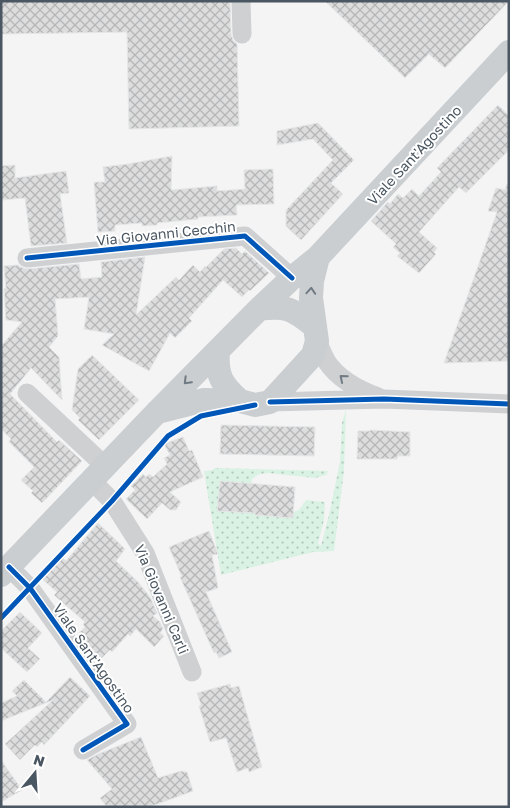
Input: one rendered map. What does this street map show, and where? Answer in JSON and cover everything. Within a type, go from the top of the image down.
[{"type":"main road","name":"Viale Sant'Agostino","points":[[5,571],[157,412],[259,309],[318,257],[509,52]]},
{"type":"main road","name":"Viale Sant'Agostino","points":[[315,333],[310,298],[318,257]]},
{"type":"main road","points":[[157,412],[204,400],[240,401],[255,405],[270,402],[313,355],[315,333],[302,316],[286,308],[274,306],[259,309]]},
{"type":"main road","points":[[218,351],[218,373],[229,392],[240,401]]},
{"type":"street","points":[[241,1],[242,34]]},
{"type":"street","name":"Via Giovanni Cecchin","points":[[28,258],[245,236],[292,278]]},
{"type":"street","points":[[315,333],[327,362],[341,377],[359,390],[384,399]]},
{"type":"street","points":[[27,393],[98,474]]},
{"type":"street","points":[[270,402],[384,399],[509,404]]},
{"type":"street","name":"Via Giovanni Carli","points":[[98,474],[112,501],[145,553],[192,672]]},
{"type":"street","name":"Viale Sant'Agostino","points":[[5,571],[30,588],[127,724],[83,750]]},
{"type":"green space","points":[[346,409],[344,471],[334,551],[313,552],[221,575],[204,471],[213,470],[214,468],[328,471],[326,475],[315,478],[268,473],[260,474],[252,479],[251,484],[220,481],[217,511],[293,518],[293,512],[299,510],[306,500],[325,502],[324,520],[318,544],[321,546],[340,462],[342,423]]},
{"type":"building","points":[[1,1],[230,1],[231,34],[237,44],[239,126],[129,129],[127,32],[1,34]]},
{"type":"building","points":[[325,1],[509,1],[445,68],[429,54],[405,78]]},
{"type":"building","points":[[498,105],[509,116],[509,150],[466,193],[459,187],[419,232],[437,248],[434,252],[436,254],[419,273],[397,256],[400,253],[393,247],[396,244],[371,221],[398,194],[403,198],[412,189],[419,196],[441,172],[437,168]]},
{"type":"building","points":[[318,123],[354,160],[331,183],[343,194],[301,240],[286,226],[286,210],[333,160],[313,139],[277,145],[277,131]]},
{"type":"building","points":[[172,156],[171,190],[217,186],[217,191],[245,189],[244,170],[273,169],[274,204],[236,205],[237,215],[198,217],[198,219],[157,223],[157,225],[142,226],[142,223],[115,225],[115,231],[98,232],[94,182],[105,182],[103,167]]},
{"type":"building","points":[[15,165],[15,178],[66,171],[69,193],[60,194],[67,243],[31,246],[25,198],[1,200],[1,166]]},
{"type":"building","points":[[507,184],[509,184],[509,361],[444,363],[497,212],[488,211],[496,188],[505,190]]},
{"type":"building","points":[[236,248],[242,254],[245,251],[269,273],[242,297],[223,280],[189,318],[192,321],[175,338],[170,333],[149,371],[102,345],[114,334],[84,329],[89,297],[55,299],[58,336],[49,347],[59,357],[62,400],[31,368],[10,394],[57,442],[59,440],[82,461],[42,503],[21,480],[34,467],[9,442],[11,439],[1,429],[1,346],[22,322],[6,320],[4,266],[18,265],[28,269],[79,264],[81,279],[102,277],[101,262],[145,257],[136,315],[176,277],[179,280],[193,265],[200,272],[224,249]]},
{"type":"building","points":[[92,355],[139,400],[99,440],[78,420],[80,418],[72,410],[78,369]]},
{"type":"building","points":[[221,425],[315,427],[314,456],[220,454]]},
{"type":"building","points":[[358,431],[410,432],[410,456],[397,456],[397,459],[357,459]]},
{"type":"building","points":[[183,437],[189,451],[192,450],[203,477],[170,492],[181,502],[176,510],[170,510],[162,503],[147,519],[126,499],[135,490],[131,486],[143,474],[146,477],[149,474],[153,477],[167,464],[164,458],[170,455],[164,444]]},
{"type":"building","points":[[220,481],[295,487],[293,518],[217,511]]},
{"type":"building","points":[[98,523],[125,549],[116,561],[138,582],[150,597],[157,613],[153,616],[160,622],[163,629],[160,633],[164,636],[154,647],[136,629],[130,636],[128,634],[112,652],[110,650],[101,659],[77,635],[85,627],[83,624],[85,622],[54,595],[57,592],[42,579],[62,557],[66,561]]},
{"type":"building","points":[[209,531],[218,554],[212,555],[218,588],[206,592],[232,652],[219,658],[216,652],[214,653],[180,577],[182,577],[169,547]]},
{"type":"building","points":[[20,612],[42,633],[28,648],[40,659],[27,672],[1,648],[1,631]]},
{"type":"building","points":[[70,677],[90,696],[44,745],[42,742],[37,747],[35,745],[20,760],[5,744],[53,700],[1,721],[1,703],[17,696],[12,691],[24,680],[46,702]]},
{"type":"building","points":[[230,684],[231,688],[239,686],[262,767],[249,772],[248,768],[237,772],[226,738],[210,742],[199,706],[201,705],[197,693]]},
{"type":"building","points":[[141,737],[158,778],[181,771],[187,772],[193,791],[149,807],[107,807],[100,798],[112,789],[87,760]]},
{"type":"building","points":[[1,760],[22,790],[1,802]]},
{"type":"cycle path","points":[[27,258],[245,236],[292,278]]},
{"type":"cycle path","points":[[270,402],[384,399],[509,404]]},
{"type":"cycle path","points":[[1,618],[112,501],[168,436],[201,416],[255,405]]},
{"type":"cycle path","points":[[9,567],[30,588],[127,724],[83,750]]}]
